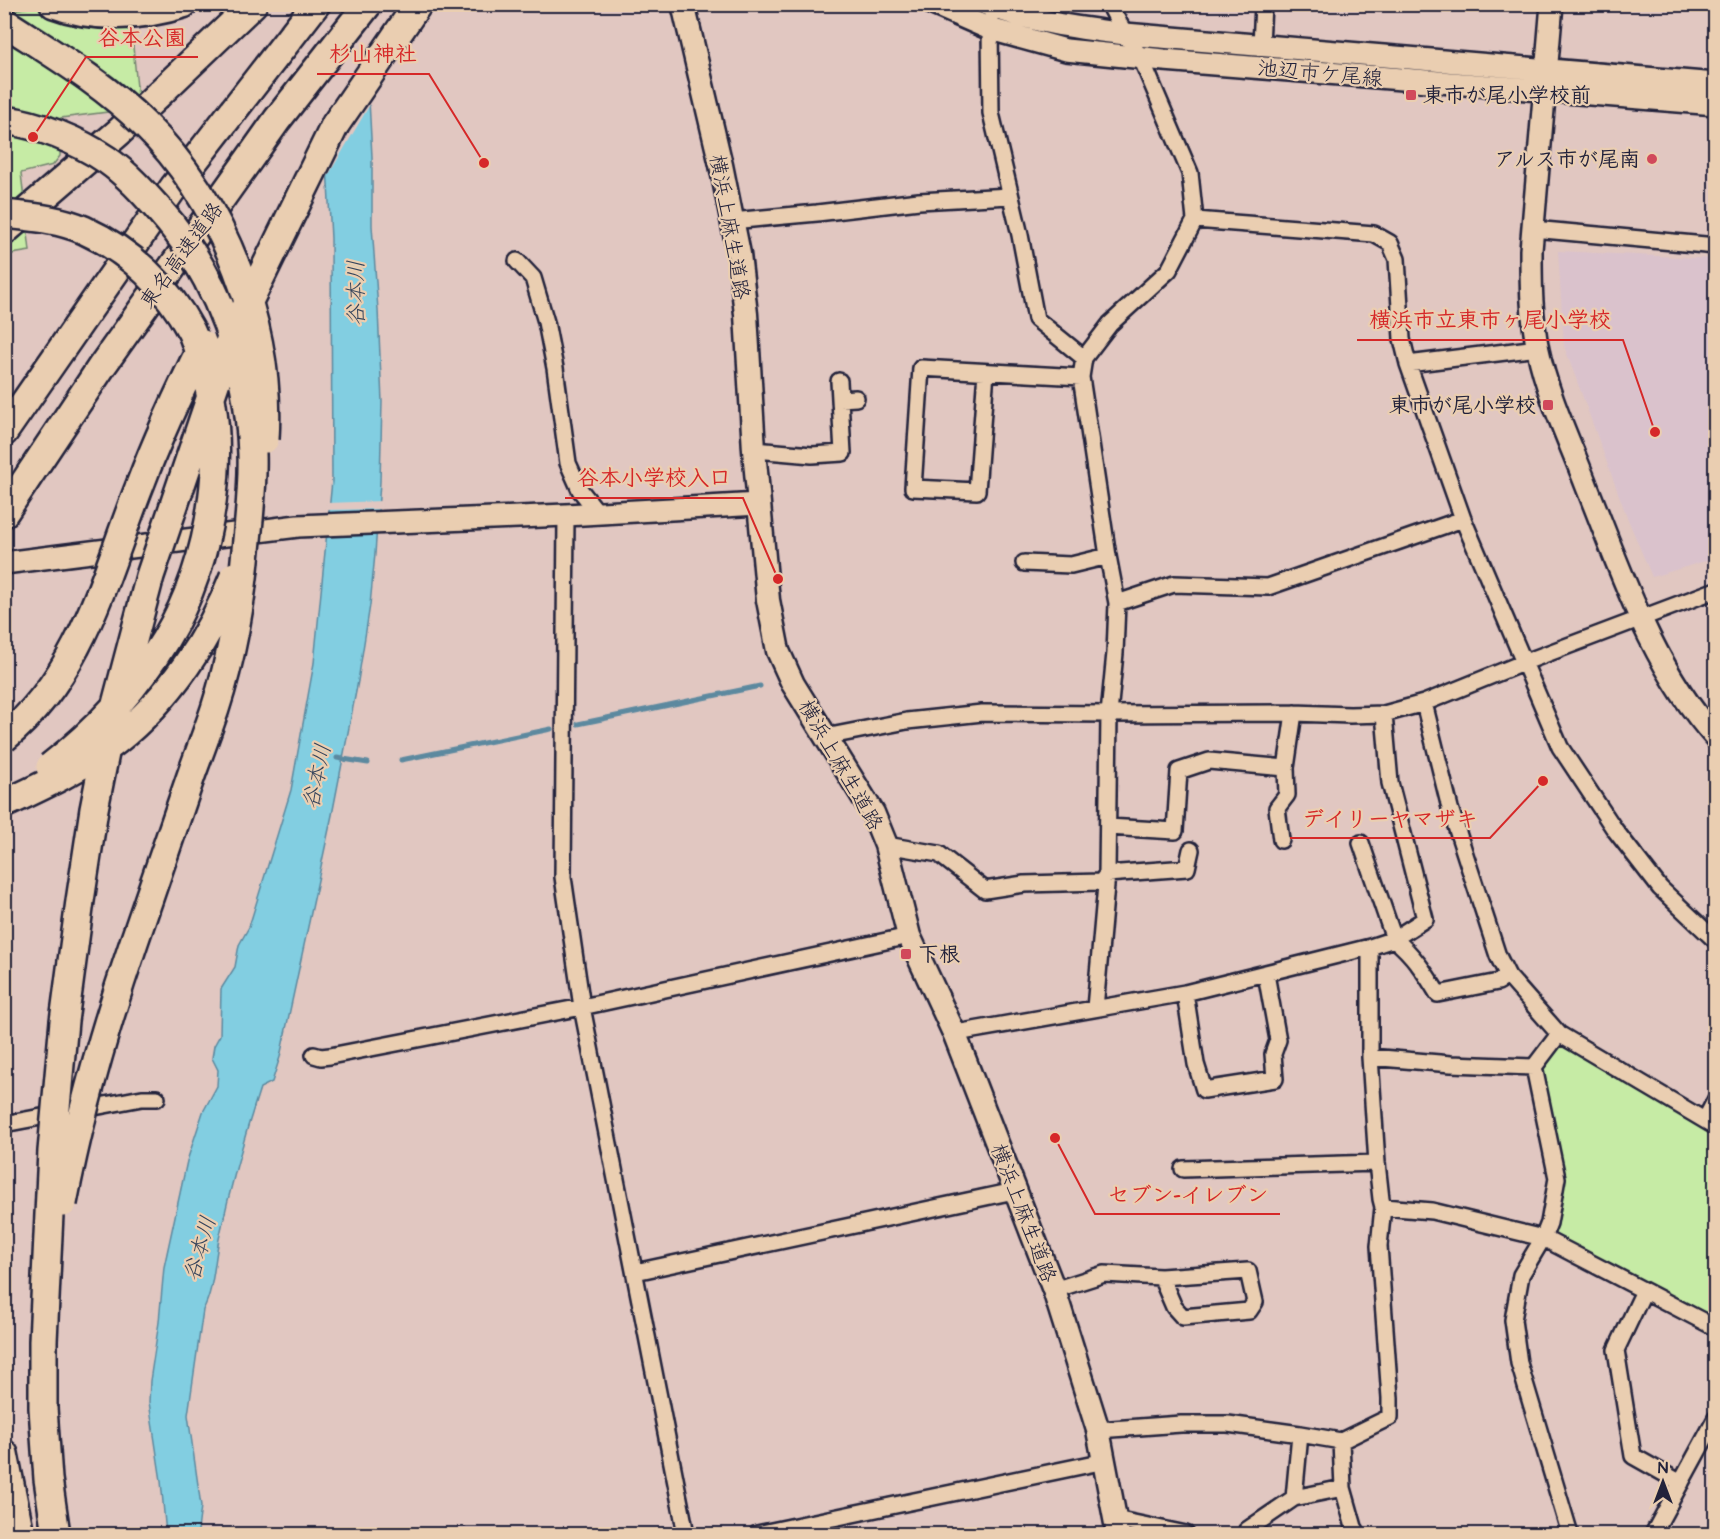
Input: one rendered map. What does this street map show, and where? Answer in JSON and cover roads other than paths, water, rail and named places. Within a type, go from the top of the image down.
[{"type":"highway","points":[[54,4],[74,10],[109,14],[150,12],[183,4]]},
{"type":"highway","points":[[4,231],[119,132],[253,4]]},
{"type":"highway","name":"東名高速道路","points":[[4,432],[174,187],[316,4]]},
{"type":"highway","name":"東名高速道路","points":[[11,503],[102,366],[277,120],[368,4]]},
{"type":"highway","points":[[4,738],[16,729],[40,703],[64,669],[82,635],[140,484],[177,397],[220,308],[293,185],[418,4]]},
{"type":"highway","points":[[4,22],[107,91],[163,144],[196,189],[221,235],[244,290],[262,357],[266,391],[264,461],[252,524],[227,594],[197,649],[160,699],[139,722],[115,742],[59,778],[4,804]]},
{"type":"highway","points":[[4,120],[59,134],[106,160],[140,189],[173,225],[199,264],[227,324],[242,375],[252,454],[244,574],[233,640],[216,708],[131,951],[88,1090],[70,1164],[56,1238],[43,1341]]},
{"type":"highway","points":[[56,1534],[48,1479],[42,1408],[51,1162],[64,1021],[80,901],[94,809],[111,723],[150,576],[230,340],[335,125]]},
{"type":"highway","points":[[4,214],[46,219],[83,230],[113,246],[146,270],[173,302],[192,333],[205,370],[214,413],[215,462],[211,507],[200,556],[186,598],[166,639],[140,679],[102,722],[71,751],[4,798]]},
{"type":"highway","points":[[4,1454],[20,1534]]},
{"type":"main road","name":"横浜上麻生道路","points":[[683,4],[739,254],[746,314],[754,450],[768,600],[778,651],[793,684],[873,813],[886,846],[909,936],[955,1035],[1054,1290],[1098,1430],[1116,1527]]},
{"type":"street","name":"池辺市ケ尾線","points":[[933,4],[990,29],[1066,50],[1716,104]]},
{"type":"street","points":[[1095,1008],[1107,874],[1108,714],[1115,653],[1117,603],[1081,377],[1084,358],[1110,324],[1169,270],[1195,220],[1190,173],[1141,58],[1109,4]]},
{"type":"street","points":[[1261,45],[1263,4]]},
{"type":"street","points":[[1552,4],[1533,229],[1531,289],[1538,348],[1549,390],[1640,618],[1671,678],[1703,724],[1716,738]]},
{"type":"street","points":[[991,5],[991,113],[1020,234],[1036,319],[1084,358]]},
{"type":"street","name":"池辺市ケ尾線","points":[[991,5],[1058,24],[1125,34],[1716,84]]},
{"type":"street","points":[[732,220],[919,201],[1010,196]]},
{"type":"street","points":[[1195,220],[1374,234],[1389,243],[1397,259],[1402,339],[1408,364],[1464,519],[1560,747],[1615,830],[1660,888],[1716,941]]},
{"type":"street","points":[[1533,229],[1716,246]]},
{"type":"street","points":[[517,261],[533,278],[546,322],[555,368],[568,463],[580,490],[599,514]]},
{"type":"street","points":[[1408,364],[1538,348]]},
{"type":"street","points":[[986,372],[977,491],[913,488],[921,368],[1081,377]]},
{"type":"street","points":[[754,450],[812,454],[843,453],[848,399],[839,381]]},
{"type":"street","points":[[4,563],[298,526],[599,514],[759,504]]},
{"type":"street","points":[[566,515],[563,877],[582,1007],[686,1534]]},
{"type":"street","points":[[1117,603],[1174,584],[1268,587],[1464,519]]},
{"type":"street","points":[[1024,563],[1071,565],[1108,556]]},
{"type":"street","points":[[825,737],[907,722],[982,713],[1384,714],[1424,703],[1716,590]]},
{"type":"street","points":[[1424,703],[1450,808],[1498,956],[1508,976],[1559,1034],[1710,1123],[1716,1099]]},
{"type":"street","points":[[1281,840],[1277,808],[1287,795],[1287,768],[1294,713]]},
{"type":"street","points":[[955,1035],[1185,993],[1266,974],[1394,939],[1425,919],[1390,783],[1384,714]]},
{"type":"street","points":[[1108,827],[1175,831],[1179,771],[1199,764],[1209,761],[1287,768]]},
{"type":"street","points":[[1361,843],[1394,939],[1424,970],[1438,994],[1497,982],[1508,976]]},
{"type":"street","points":[[886,846],[939,854],[985,890],[1024,885],[1101,882],[1107,874],[1187,868],[1191,850]]},
{"type":"street","points":[[314,1055],[330,1056],[582,1007],[909,936]]},
{"type":"street","points":[[1098,1430],[1181,1424],[1228,1424],[1341,1441],[1390,1417],[1379,1246],[1383,1207],[1377,1163],[1370,1056],[1370,947]]},
{"type":"street","points":[[1185,993],[1196,1064],[1204,1090],[1275,1079],[1273,1054],[1278,1040],[1266,974]]},
{"type":"street","points":[[1559,1034],[1534,1067],[1557,1178],[1549,1223],[1543,1238],[1521,1275],[1513,1320],[1519,1363],[1570,1534]]},
{"type":"street","points":[[1370,1056],[1451,1064],[1534,1067]]},
{"type":"street","points":[[4,1124],[142,1098],[157,1098]]},
{"type":"street","points":[[1184,1169],[1377,1163]]},
{"type":"street","points":[[635,1272],[1014,1191]]},
{"type":"street","points":[[1383,1207],[1432,1211],[1543,1238],[1716,1328]]},
{"type":"street","points":[[1054,1290],[1104,1274],[1161,1277],[1248,1271],[1255,1302],[1249,1311],[1183,1317],[1174,1307],[1161,1277]]},
{"type":"street","points":[[1644,1291],[1616,1350],[1633,1456],[1681,1483]]},
{"type":"street","points":[[1653,1534],[1716,1418]]},
{"type":"street","points":[[1294,1498],[1300,1434]]},
{"type":"street","points":[[1341,1441],[1343,1488],[1358,1534]]},
{"type":"street","points":[[757,1534],[1105,1461]]},
{"type":"street","points":[[1245,1533],[1294,1498],[1343,1488]]},
{"type":"street","points":[[1116,1527],[1186,1534]]},
{"type":"water","name":"谷本川","points":[[366,42],[372,157],[372,226],[382,402],[380,482],[370,605],[332,815],[280,1057],[272,1082],[260,1088],[248,1125],[223,1220],[207,1302],[203,1310],[188,1415],[201,1506],[198,1530],[200,1534],[166,1534],[161,1481],[149,1402],[164,1267],[187,1161],[203,1112],[217,1086],[218,1070],[212,1058],[214,1046],[220,1035],[221,989],[235,967],[239,945],[249,927],[291,790],[314,663],[332,481],[331,238],[322,75]]},
{"type":"waterway","points":[[578,724],[760,686]]},
{"type":"waterway","points":[[401,760],[551,729]]},
{"type":"waterway","name":"谷本川","points":[[337,758],[368,763]]},
{"type":"place","name":"東市が尾小学校前","points":[[1411,95]]},
{"type":"place","name":"谷本公園","points":[[33,137]]},
{"type":"place","name":"アルス市が尾南","points":[[1652,159]]},
{"type":"place","name":"杉山神社","points":[[484,163]]},
{"type":"place","name":"東市が尾小学校","points":[[1548,405]]},
{"type":"place","name":"横浜市立東市ヶ尾小学校","points":[[1655,432]]},
{"type":"place","name":"谷本小学校入口","points":[[778,579]]},
{"type":"place","name":"デイリーヤマザキ","points":[[1543,781]]},
{"type":"place","name":"下根","points":[[906,954]]},
{"type":"place","name":"セブン-イレブン","points":[[1055,1138]]}]
